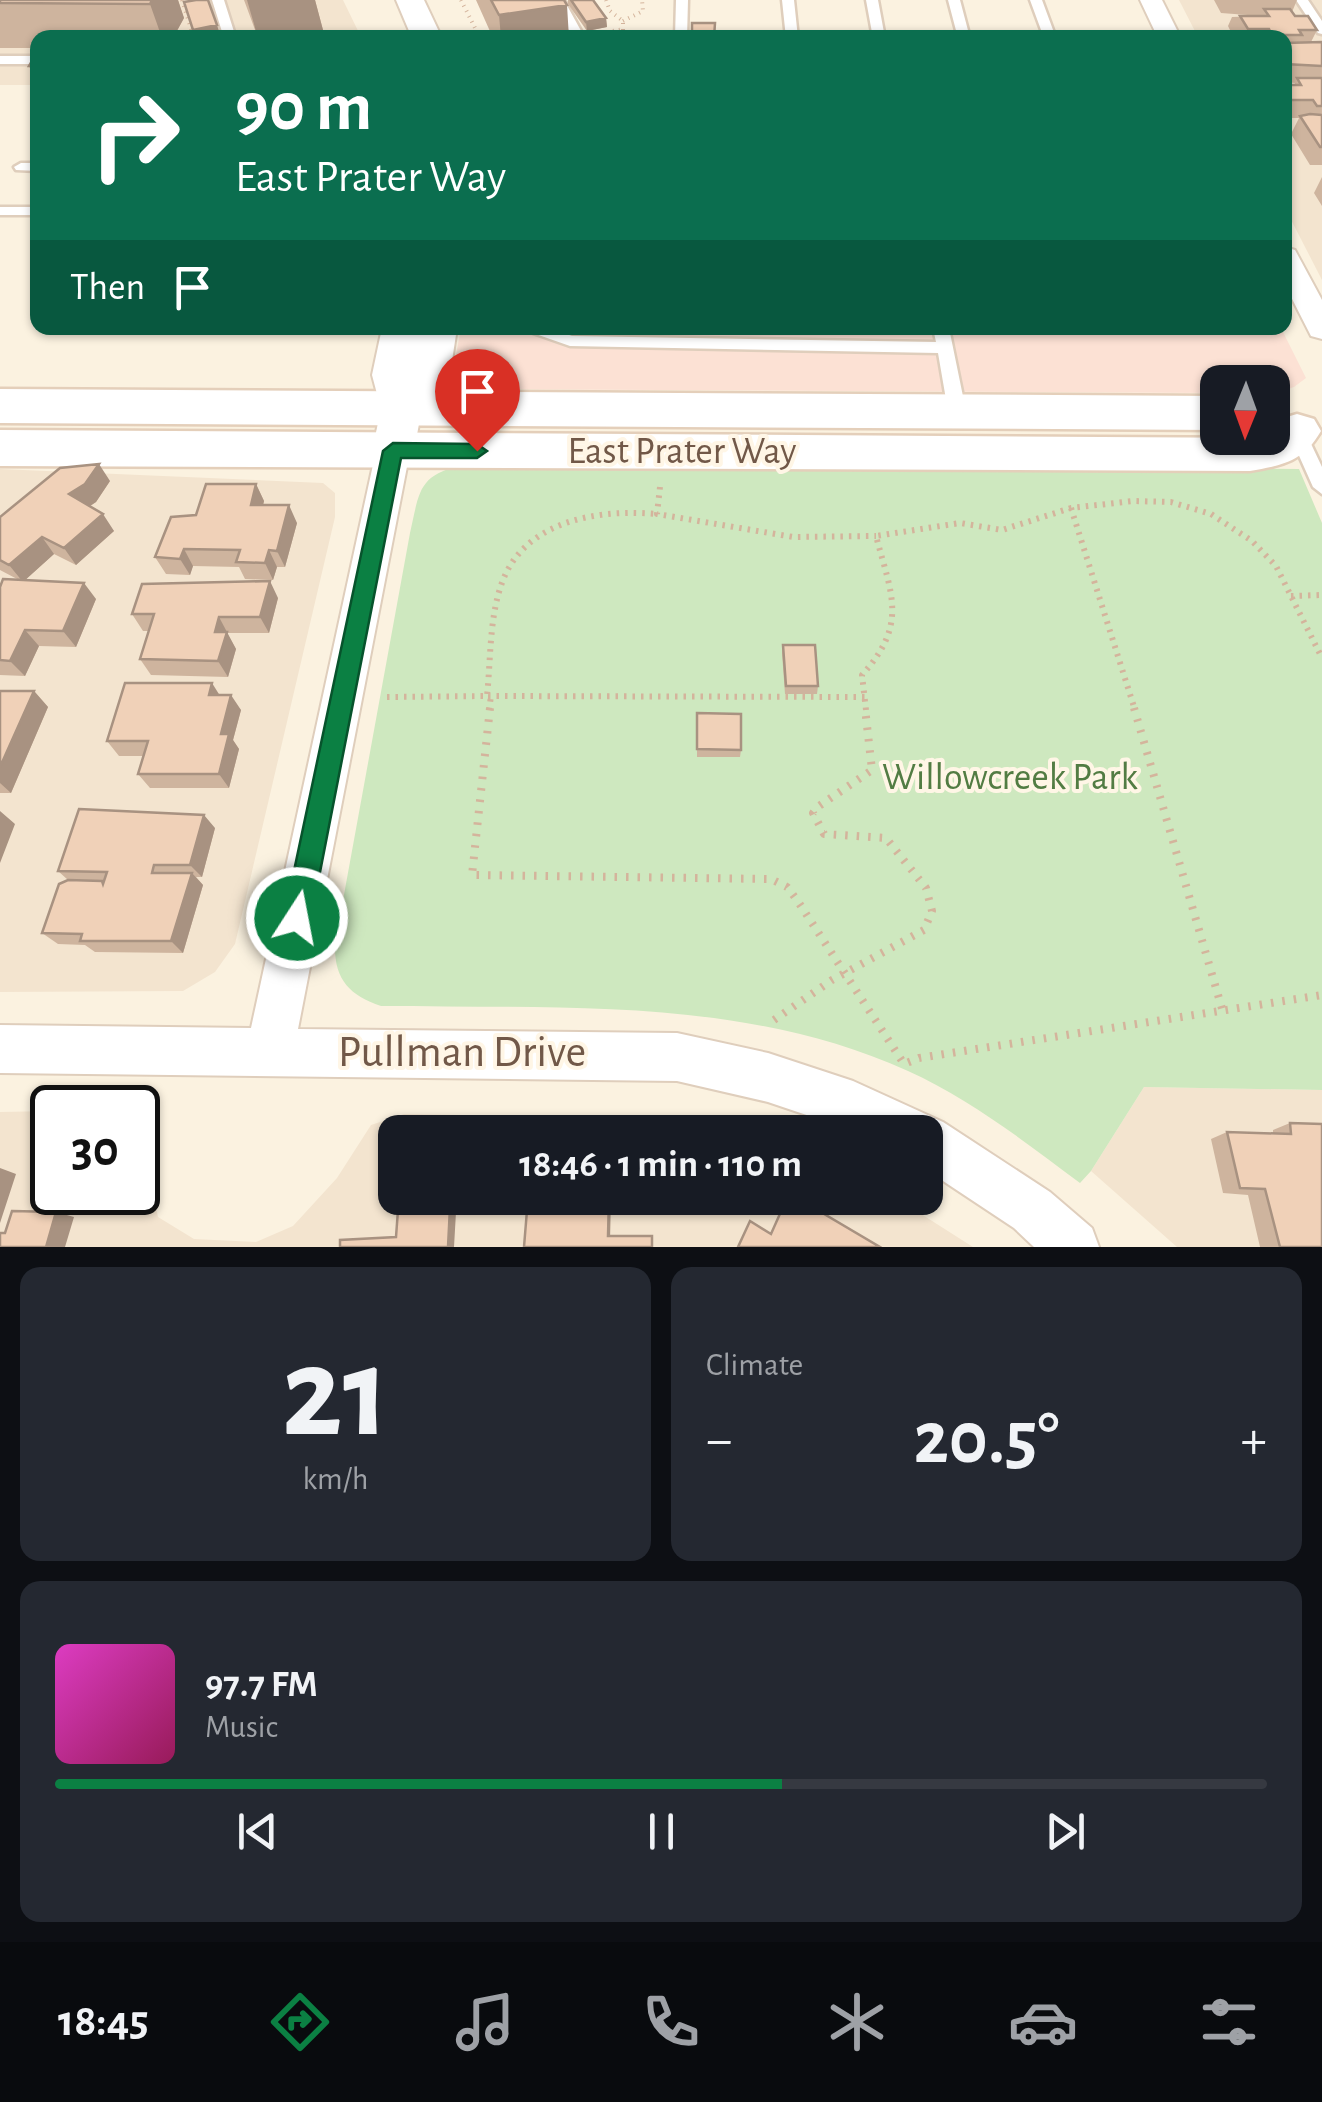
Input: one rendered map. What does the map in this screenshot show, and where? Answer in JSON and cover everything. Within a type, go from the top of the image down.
[{"type":"main road","name":"East Prater Way","points":[[0,406],[397,430],[1250,453],[1280,448],[1297,428]]},
{"type":"main road","name":"East Prater Way","points":[[0,448],[957,411],[1200,412]]},
{"type":"street","points":[[382,0],[395,30]]},
{"type":"street","points":[[410,0],[423,30]]},
{"type":"street","points":[[1151,0],[1166,30]]},
{"type":"street","points":[[1292,270],[1322,329]]},
{"type":"street","points":[[270,1050],[397,430],[392,374],[400,335]]},
{"type":"street","points":[[397,430],[430,374],[437,335]]},
{"type":"street","name":"Pullman Drive","points":[[0,1049],[677,1057],[763,1073],[876,1115]]},
{"type":"street","points":[[943,1152],[1032,1210],[1074,1247]]},
{"type":"lane","points":[[218,0],[227,30]]},
{"type":"lane","points":[[558,0],[575,30]]},
{"type":"lane","points":[[681,30],[682,0]]},
{"type":"lane","points":[[788,0],[791,30]]},
{"type":"lane","points":[[872,0],[877,30]]},
{"type":"lane","points":[[954,0],[962,30]]},
{"type":"lane","points":[[1036,0],[1047,30]]},
{"type":"lane","points":[[1302,0],[1322,30]]},
{"type":"lane","points":[[0,60],[30,60]]},
{"type":"lane","points":[[0,211],[30,211]]},
{"type":"lane","points":[[554,335],[570,341],[945,348]]},
{"type":"lane","points":[[943,335],[957,411]]},
{"type":"lane","points":[[1297,428],[1322,487]]},
{"type":"path","points":[[182,0],[191,30]]},
{"type":"path","points":[[460,0],[476,30]]},
{"type":"path","points":[[606,0],[610,10],[623,21],[624,30]]},
{"type":"path","points":[[623,21],[643,12],[642,0]]},
{"type":"path","points":[[657,514],[660,484]]},
{"type":"path","points":[[1322,658],[1276,566],[1252,540],[1210,514],[1171,502],[1132,501],[1071,508],[1002,530],[960,523],[832,541],[777,537],[657,514],[609,511],[552,531],[524,553],[504,576],[496,608],[472,875],[772,879],[787,887],[797,900],[904,1064],[919,1058],[1322,995]]},
{"type":"path","points":[[1071,508],[1223,1012]]},
{"type":"path","points":[[774,1020],[846,972],[924,930],[932,911],[926,888],[886,838],[824,834],[813,814],[820,803],[858,783],[872,770],[862,675],[892,641],[896,618],[876,536]]},
{"type":"path","points":[[1291,596],[1322,595]]},
{"type":"path","points":[[387,696],[865,698]]},
{"type":"shaded area","points":[[0,0],[343,0],[358,30],[30,30],[30,85],[0,85]]},
{"type":"shaded area","points":[[1179,0],[1322,0],[1322,280],[1292,222],[1292,30],[1194,30]]},
{"type":"shaded area","points":[[460,335],[1284,335],[1306,378],[1290,388],[1290,365],[1200,365],[1200,393],[479,389],[462,385],[453,371]]},
{"type":"shaded area","points":[[0,469],[323,483],[335,493],[335,517],[235,944],[215,972],[183,991],[0,992]]},
{"type":"shaded area","points":[[1144,1087],[1322,1090],[1322,1247],[1177,1247],[1091,1171]]},
{"type":"shaded area","points":[[30,1111],[30,1215],[158,1215],[194,1239],[256,1242],[293,1226],[337,1178],[371,1125],[378,1123],[378,1215],[923,1215],[973,1247],[0,1247],[0,1112]]},
{"type":"green space","name":"Willowcreek Park","points":[[466,464],[1299,469],[1322,523],[1322,1090],[1144,1087],[1080,1183],[997,1122],[931,1082],[845,1047],[781,1030],[649,1012],[381,1006],[360,997],[341,976],[335,944],[410,533],[424,486],[438,473]]},
{"type":"building","points":[[0,0],[152,0],[150,4]]},
{"type":"building","points":[[208,0],[217,25],[193,30],[184,2]]},
{"type":"building","points":[[491,0],[564,0],[567,5],[499,15]]},
{"type":"building","points":[[571,0],[593,0],[606,18],[586,22]]},
{"type":"building","points":[[1264,9],[1290,9],[1295,16],[1308,16],[1317,30],[1299,30],[1302,35],[1292,35],[1292,30],[1248,29],[1240,16],[1269,16]]},
{"type":"building","points":[[692,23],[715,23],[715,30],[692,30]]},
{"type":"building","points":[[1322,42],[1322,66],[1292,64],[1292,43]]},
{"type":"building","points":[[1297,78],[1322,78],[1322,106],[1313,100],[1292,100],[1292,85],[1301,85]]},
{"type":"building","points":[[1322,115],[1322,147],[1300,116]]},
{"type":"building","points":[[99,464],[85,484],[69,494],[103,514],[64,548],[42,537],[9,565],[0,560],[0,517],[60,468]]},
{"type":"building","points":[[206,484],[256,484],[251,505],[289,505],[277,551],[269,550],[265,563],[236,562],[240,550],[184,549],[180,559],[155,557],[171,517],[196,515]]},
{"type":"building","points":[[3,579],[84,583],[63,631],[25,630],[10,661],[0,660]]},
{"type":"building","points":[[270,581],[260,617],[219,617],[215,632],[227,632],[218,661],[140,659],[154,614],[132,614],[142,584]]},
{"type":"building","points":[[783,645],[815,645],[818,686],[786,686]]},
{"type":"building","points":[[125,683],[212,683],[209,695],[231,695],[221,734],[229,734],[219,774],[138,774],[148,741],[107,741]]},
{"type":"building","points":[[0,691],[34,691],[0,767]]},
{"type":"building","points":[[697,713],[741,714],[741,750],[697,749]]},
{"type":"building","points":[[79,809],[204,815],[190,865],[154,865],[152,873],[192,873],[171,941],[80,941],[82,934],[42,933],[59,884],[68,880],[103,884],[107,872],[58,871]]},
{"type":"building","points":[[1290,1123],[1322,1124],[1322,1247],[1280,1247],[1265,1189],[1240,1188],[1227,1132],[1291,1134]]},
{"type":"building","points":[[12,1211],[55,1215],[46,1247],[0,1247],[0,1233],[5,1233]]},
{"type":"building","points":[[398,1215],[450,1215],[448,1247],[340,1247],[340,1240],[396,1237]]},
{"type":"building","points":[[527,1215],[609,1215],[608,1236],[652,1236],[652,1247],[524,1247]]},
{"type":"building","points":[[779,1215],[826,1215],[880,1247],[738,1247],[750,1221],[771,1234]]},
{"type":"route","points":[[297,918],[393,451],[477,451]]}]
